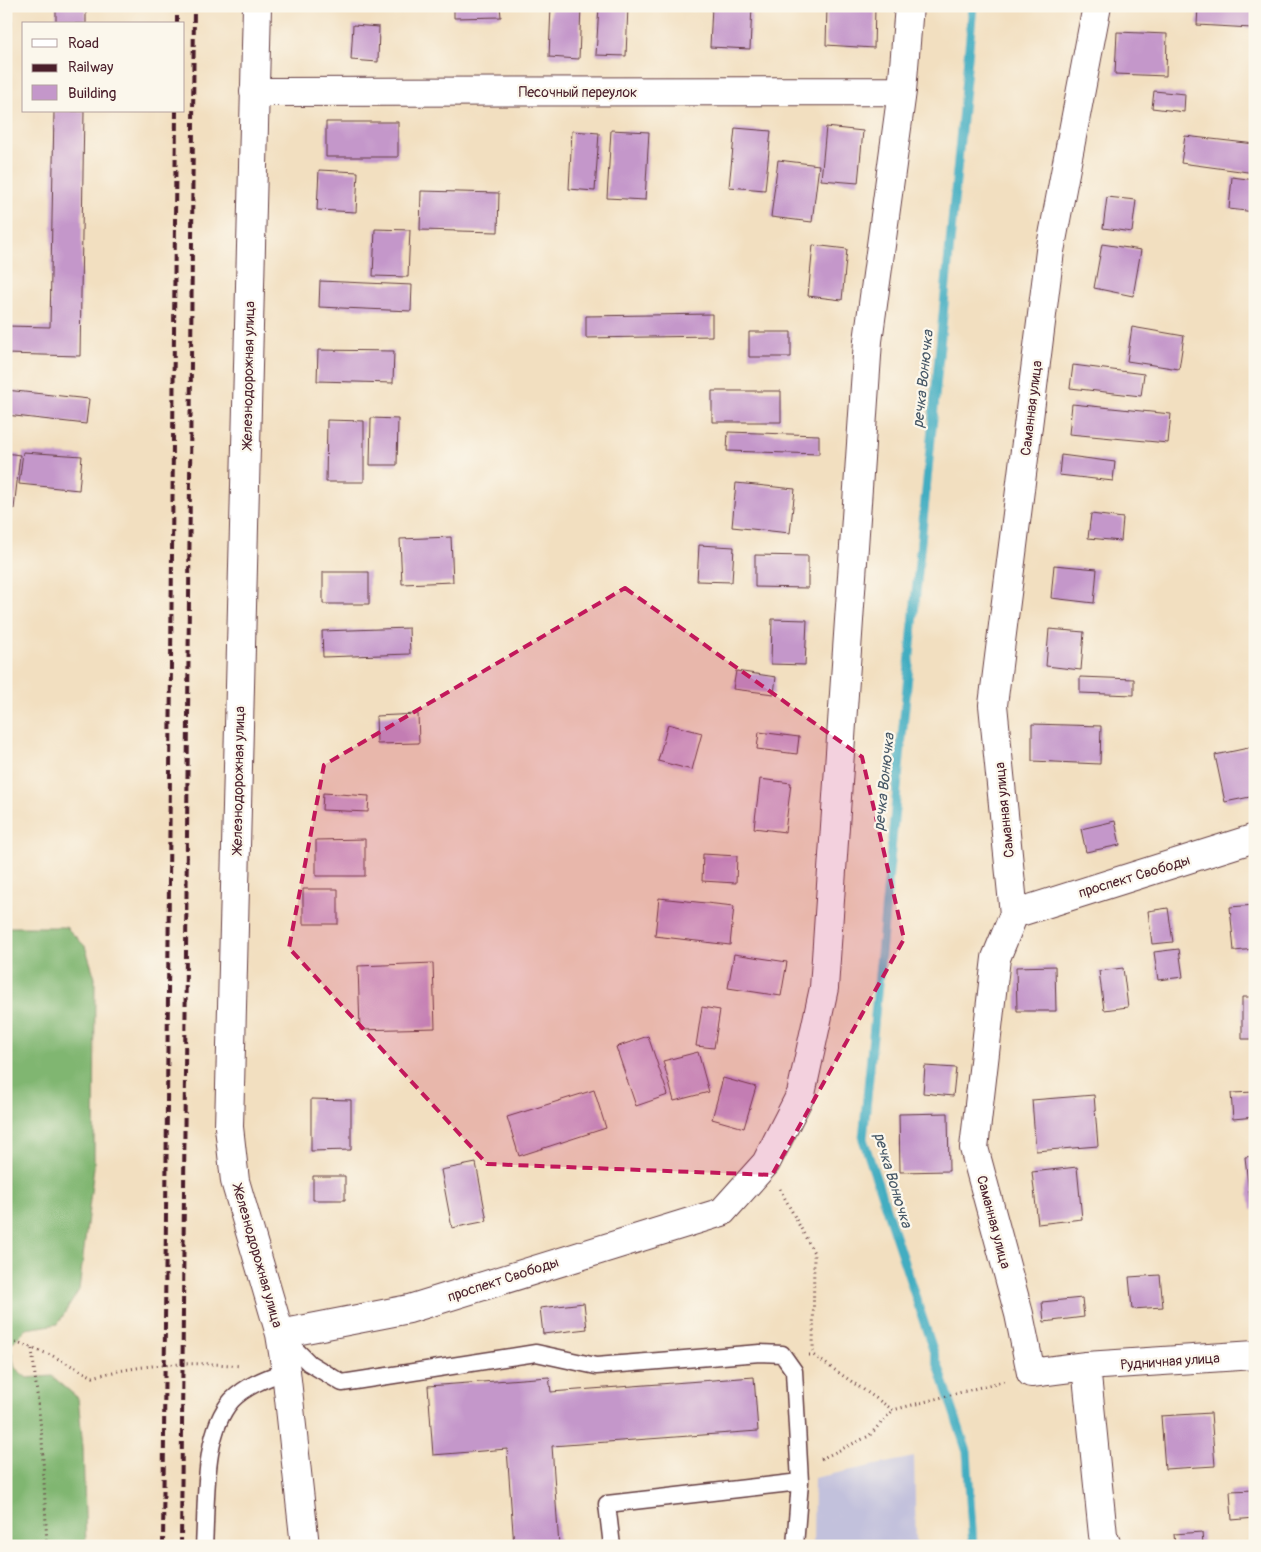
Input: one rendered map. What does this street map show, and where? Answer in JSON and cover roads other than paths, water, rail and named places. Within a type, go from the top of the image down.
[{"type":"street","name":"Железнодорожная улица","points":[[256,6],[229,1128],[235,1182],[280,1334],[286,1371],[305,1546]]},
{"type":"street","points":[[902,91],[909,6]]},
{"type":"street","name":"Саманная улица","points":[[1086,1366],[1031,1373],[1019,1314],[974,1148],[996,958],[1014,914],[993,705],[1050,251],[1097,6]]},
{"type":"street","name":"Песочный переулок","points":[[254,92],[902,91]]},
{"type":"street","name":"проспект Свободы","points":[[280,1334],[408,1309],[722,1212],[766,1164],[801,1094],[824,988],[868,341],[902,91]]},
{"type":"street","name":"проспект Свободы","points":[[1014,914],[1255,838]]},
{"type":"street","name":"Рудничная улица","points":[[1086,1366],[1255,1355]]},
{"type":"street","points":[[1086,1366],[1103,1535],[1106,1546]]},
{"type":"lane","points":[[280,1334],[309,1363],[342,1383],[536,1353],[596,1366],[760,1353],[782,1354],[794,1371],[800,1476],[795,1546]]},
{"type":"lane","points":[[204,1546],[210,1452],[218,1420],[233,1400],[258,1380],[286,1371]]},
{"type":"lane","points":[[612,1546],[607,1504],[800,1476]]},
{"type":"waterway","name":"речка Вонючка","points":[[973,6],[863,1139],[967,1452],[973,1546]]},
{"type":"railway","points":[[177,6],[177,22]]},
{"type":"railway","points":[[181,1546],[194,6]]},
{"type":"railway","points":[[163,1546],[176,112]]}]
